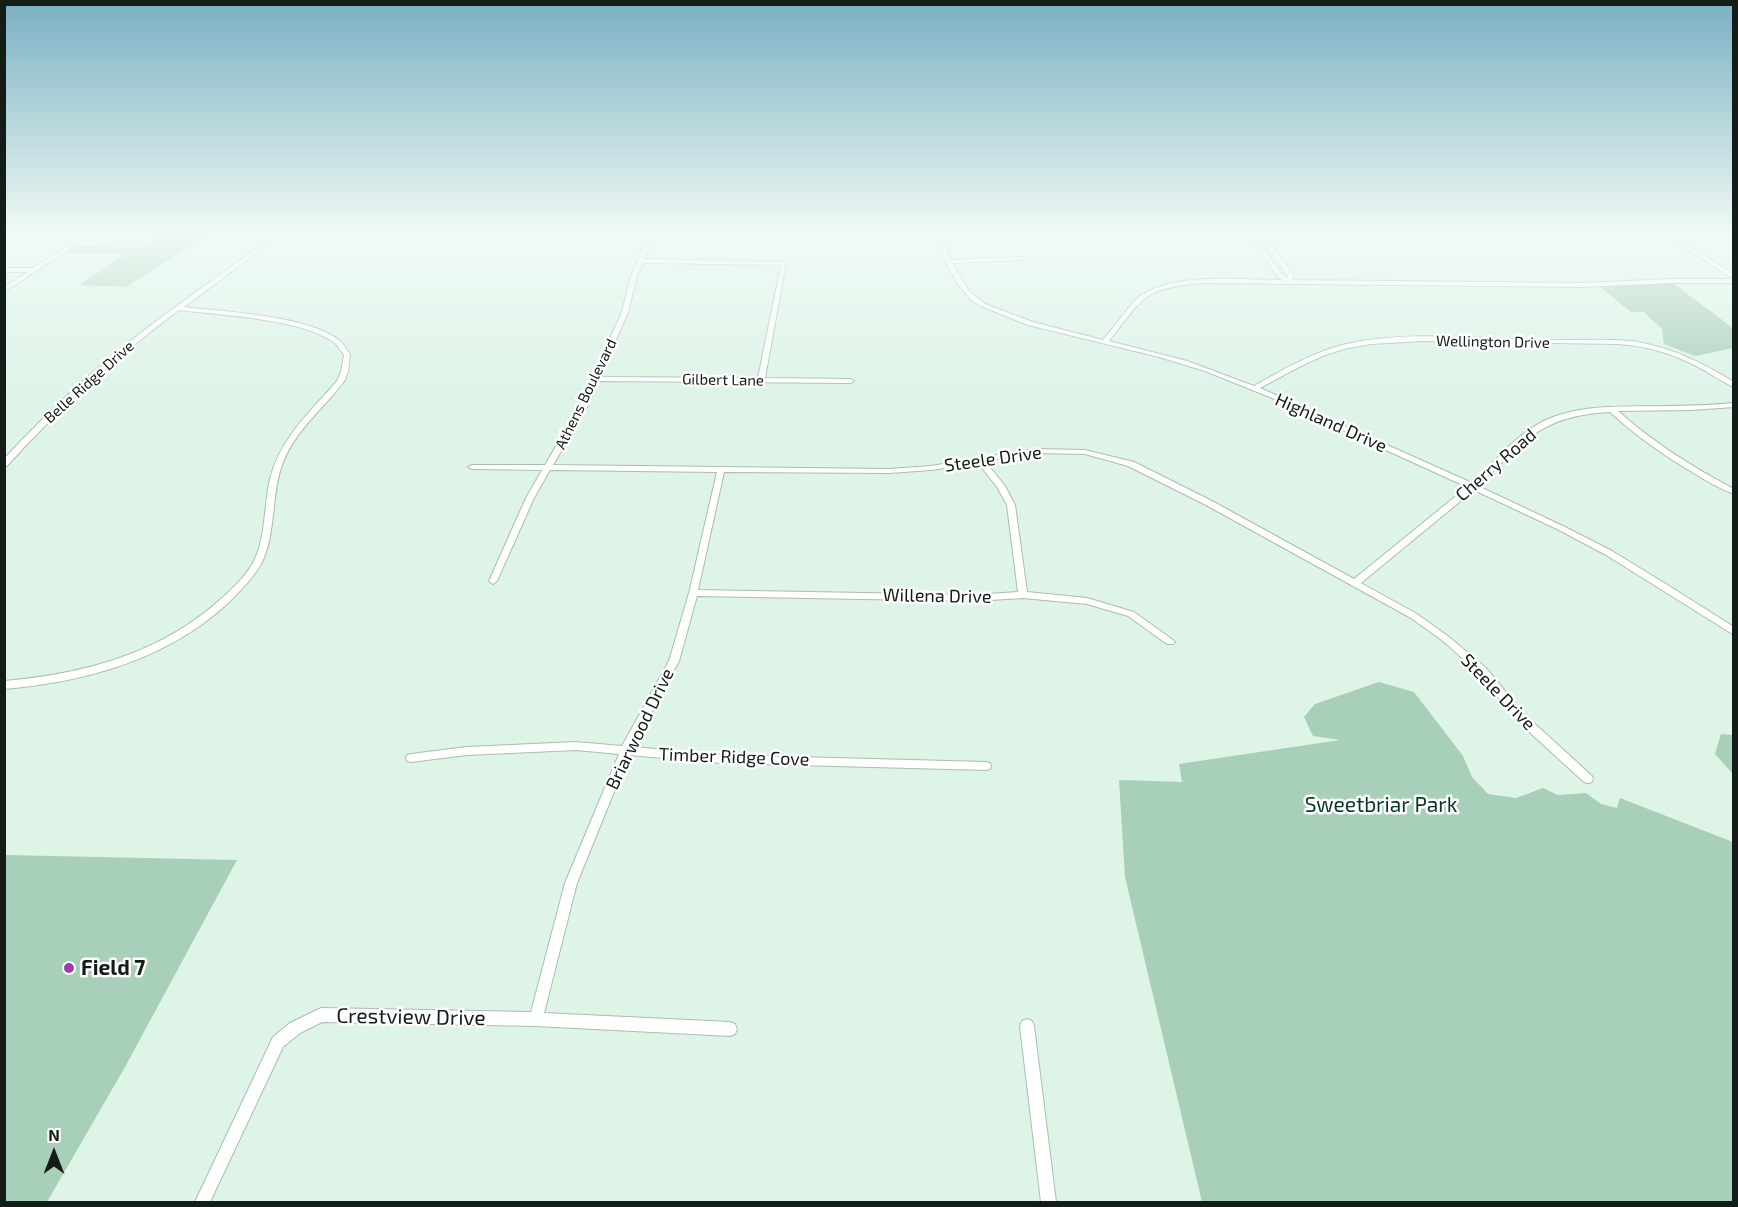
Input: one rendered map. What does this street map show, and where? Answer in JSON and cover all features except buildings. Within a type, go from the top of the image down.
[{"type":"street","name":"Belle Ridge Drive","points":[[4,464],[71,394],[132,343],[205,290]]},
{"type":"street","name":"Athens Boulevard","points":[[493,581],[530,498],[583,407],[625,312],[630,290]]},
{"type":"street","points":[[761,381],[779,290]]},
{"type":"street","name":"Highland Drive","points":[[965,290],[981,304],[1012,318],[1186,362],[1253,389],[1590,542],[1734,632]]},
{"type":"street","points":[[1105,342],[1138,300],[1154,290]]},
{"type":"street","points":[[4,685],[40,683],[70,678],[128,660],[188,630],[220,607],[247,578],[261,554],[272,491],[281,458],[299,428],[343,378],[347,355],[338,343],[315,330],[291,324],[179,308]]},
{"type":"street","name":"Wellington Drive","points":[[1253,389],[1305,360],[1327,352],[1349,346],[1410,341],[1638,343],[1680,354],[1734,385]]},
{"type":"street","name":"Gilbert Lane","points":[[596,379],[851,381]]},
{"type":"street","name":"Cherry Road","points":[[1355,582],[1473,487],[1523,436],[1546,422],[1579,413],[1698,410],[1734,405]]},
{"type":"street","points":[[1613,411],[1666,453],[1734,492]]},
{"type":"street","name":"Steele Drive","points":[[471,467],[889,471],[931,468],[979,459],[1054,450],[1085,452],[1131,464],[1209,503],[1414,616],[1483,670],[1519,716],[1588,779]]},
{"type":"street","points":[[979,459],[1001,486],[1011,505],[1023,595]]},
{"type":"street","name":"Briarwood Drive","points":[[536,1019],[571,883],[625,751],[674,661],[693,593],[721,469]]},
{"type":"street","name":"Willena Drive","points":[[693,593],[973,598],[1023,595],[1087,601],[1131,614],[1170,642]]},
{"type":"street","name":"Timber Ridge Cove","points":[[411,758],[467,751],[576,746],[721,759],[986,766]]},
{"type":"street","name":"Crestview Drive","points":[[202,1203],[278,1042],[295,1028],[321,1015],[536,1019],[730,1029]]},
{"type":"street","points":[[1027,1026],[1049,1203]]},
{"type":"green space","points":[[1604,290],[1683,290],[1733,328],[1733,348],[1695,356],[1664,344],[1662,329],[1644,312],[1631,312]]},
{"type":"green space","name":"Sweetbriar Park","points":[[1379,682],[1414,692],[1463,756],[1472,777],[1488,794],[1516,798],[1543,788],[1558,795],[1586,793],[1601,804],[1617,808],[1620,798],[1733,842],[1733,1202],[1202,1202],[1125,877],[1119,780],[1182,782],[1179,764],[1340,740],[1313,736],[1304,717],[1315,704]]},
{"type":"green space","points":[[1721,734],[1733,735],[1733,774],[1715,754]]},
{"type":"green space","points":[[5,855],[237,860],[125,1067],[47,1202],[5,1202]]},
{"type":"place","name":"Field 7","points":[[69,968]]}]
